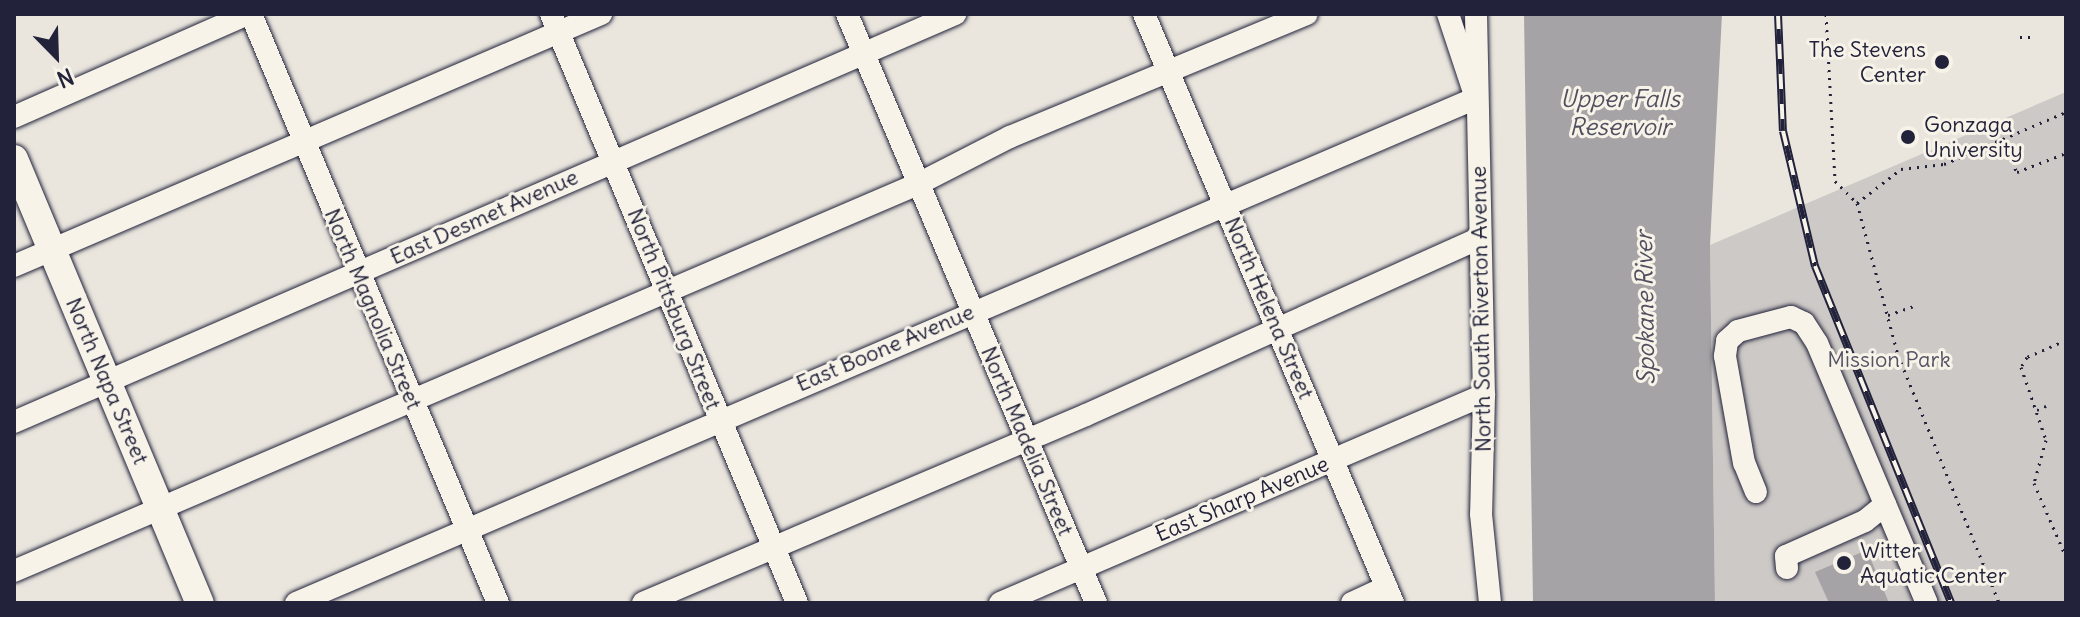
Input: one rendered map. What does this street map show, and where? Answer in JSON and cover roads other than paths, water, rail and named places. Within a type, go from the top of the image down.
[{"type":"main road","name":"North Napa Street","points":[[14,159],[200,603]]},
{"type":"street","points":[[14,117],[250,14]]},
{"type":"street","name":"North Magnolia Street","points":[[250,14],[498,603]]},
{"type":"street","points":[[14,266],[302,143],[555,23],[601,14]]},
{"type":"street","name":"North Madelia Street","points":[[847,14],[1096,603]]},
{"type":"street","name":"East Desmet Avenue","points":[[14,422],[955,14]]},
{"type":"street","name":"North Helena Street","points":[[1144,14],[1389,595]]},
{"type":"street","points":[[14,571],[918,184],[1010,137],[1307,14]]},
{"type":"street","points":[[1448,14],[1476,98]]},
{"type":"street","name":"North South Riverton Avenue","points":[[1476,14],[1478,239],[1484,395],[1481,514],[1490,603]]},
{"type":"street","name":"North Pittsburg Street","points":[[555,23],[797,603]]},
{"type":"street","name":"East Boone Avenue","points":[[296,603],[970,311],[1476,98]]},
{"type":"street","points":[[643,603],[1278,331],[1478,239]]},
{"type":"street","points":[[1756,492],[1744,463],[1725,356],[1727,341],[1738,331],[1791,317],[1804,323],[1817,343],[1927,603]]},
{"type":"street","name":"East Sharp Avenue","points":[[1000,603],[1484,395]]},
{"type":"street","points":[[1787,568],[1786,556],[1865,521],[1885,505]]},
{"type":"street","points":[[1352,603],[1389,595]]},
{"type":"water","name":"Upper Falls Reservoir","points":[[1524,14],[1722,14],[1710,245],[1715,603],[1533,603]]},
{"type":"water","points":[[1867,550],[1889,603],[1829,603],[1815,572]]},
{"type":"railway","points":[[1778,14],[1783,131],[1815,266],[1951,603]]},
{"type":"place","name":"The Stevens Center","points":[[1942,62]]},
{"type":"place","name":"Gonzaga University","points":[[1908,137]]},
{"type":"place","name":"Witter Aquatic Center","points":[[1844,563]]},
{"type":"water label","name":"Spokane River","points":[[1645,308]]},
{"type":"park label","name":"Mission Park","points":[[1889,360]]}]
